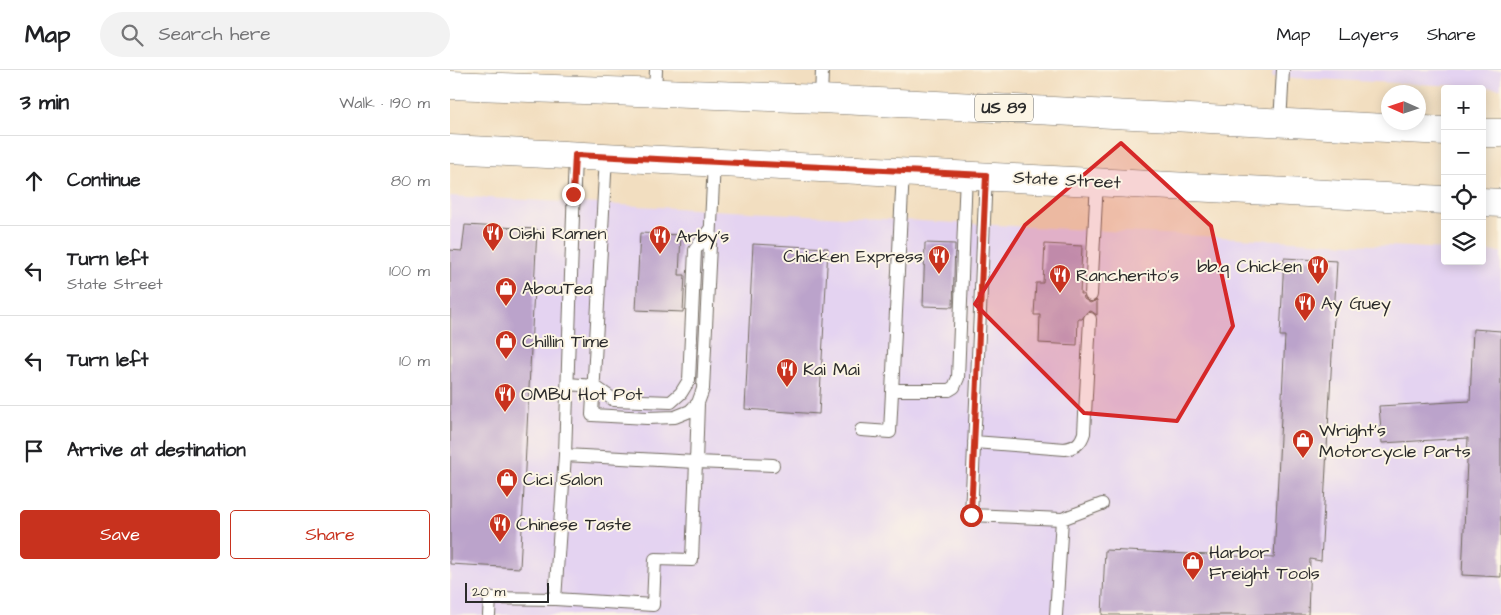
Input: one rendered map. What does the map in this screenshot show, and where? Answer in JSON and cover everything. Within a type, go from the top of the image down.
[{"type":"main road","name":"US 89","points":[[450,85],[655,81],[821,99],[1441,131]]},
{"type":"main road","points":[[1486,133],[1501,134]]},
{"type":"main road","name":"State Street","points":[[450,149],[1441,200]]},
{"type":"main road","points":[[1486,202],[1501,203]]},
{"type":"lane","points":[[821,99],[822,70]]},
{"type":"lane","points":[[1280,123],[1283,70]]},
{"type":"lane","points":[[555,599],[565,456],[575,155]]},
{"type":"lane","points":[[606,156],[592,414],[675,418],[690,411],[698,403]]},
{"type":"lane","points":[[489,615],[490,598],[555,599],[653,605],[655,559],[692,560],[698,403],[703,389],[714,162]]},
{"type":"lane","points":[[861,430],[890,432],[903,171]]},
{"type":"lane","points":[[892,390],[949,390],[954,387],[958,378],[976,175]]},
{"type":"lane","points":[[976,175],[974,442],[971,515],[1062,519],[1102,504]]},
{"type":"lane","points":[[1091,295],[1097,181]]},
{"type":"lane","points":[[568,384],[594,386],[614,400],[671,402],[681,393],[689,380],[695,250],[710,228]]},
{"type":"lane","points":[[974,442],[1074,448],[1082,441],[1090,319]]},
{"type":"lane","points":[[565,456],[773,465]]},
{"type":"lane","points":[[1056,615],[1062,519]]},
{"type":"highlighted area","points":[[1121,143],[1211,226],[1233,326],[1177,421],[1084,413],[975,304],[1025,225]]},
{"type":"shaded area","points":[[1273,70],[1501,70],[1501,88],[1486,87],[1486,85],[1441,85],[1272,77]]},
{"type":"shaded area","points":[[450,196],[1441,249],[1441,265],[1486,265],[1486,251],[1501,252],[1501,615],[450,615]]},
{"type":"building","points":[[465,225],[537,229],[520,568],[450,564],[450,250],[462,251]]},
{"type":"building","name":"Arby's","points":[[640,233],[681,235],[679,275],[685,275],[683,312],[636,310]]},
{"type":"building","name":"Chicken Express","points":[[925,243],[955,244],[953,307],[923,306]]},
{"type":"building","points":[[753,244],[828,248],[819,414],[745,409]]},
{"type":"building","name":"Rancherito's","points":[[1045,244],[1082,246],[1080,294],[1083,294],[1084,299],[1090,303],[1097,300],[1097,315],[1091,311],[1087,312],[1082,319],[1078,319],[1077,345],[1039,343],[1040,315],[1034,315],[1036,283],[1043,283]]},
{"type":"building","points":[[1284,258],[1337,261],[1321,561],[1310,559],[1308,615],[1102,615],[1105,550],[1274,558],[1285,336],[1280,336]]},
{"type":"building","points":[[1473,329],[1501,331],[1501,577],[1462,575],[1468,438],[1382,443],[1379,406],[1470,401]]},
{"type":"place","name":"Oishi Ramen","points":[[493,252]]},
{"type":"place","name":"Arby's","points":[[660,255]]},
{"type":"place","name":"Chicken Express","points":[[939,275]]},
{"type":"place","name":"bb.q Chicken","points":[[1318,285]]},
{"type":"place","name":"Rancherito's","points":[[1060,294]]},
{"type":"place","name":"AbouTea","points":[[506,307]]},
{"type":"place","name":"Ay Guey","points":[[1305,322]]},
{"type":"place","name":"Chillin Time","points":[[506,360]]},
{"type":"place","name":"Kai Mai","points":[[787,388]]},
{"type":"place","name":"OMBU Hot Pot","points":[[505,413]]},
{"type":"place","name":"Wright's Motorcycle Parts","points":[[1303,459]]},
{"type":"place","name":"Cici Salon","points":[[507,498]]},
{"type":"place","name":"Chinese Taste","points":[[500,543]]},
{"type":"place","name":"Harbor Freight Tools","points":[[1193,581]]},
{"type":"route","points":[[573,194],[575,155],[986,175],[971,515]]}]
